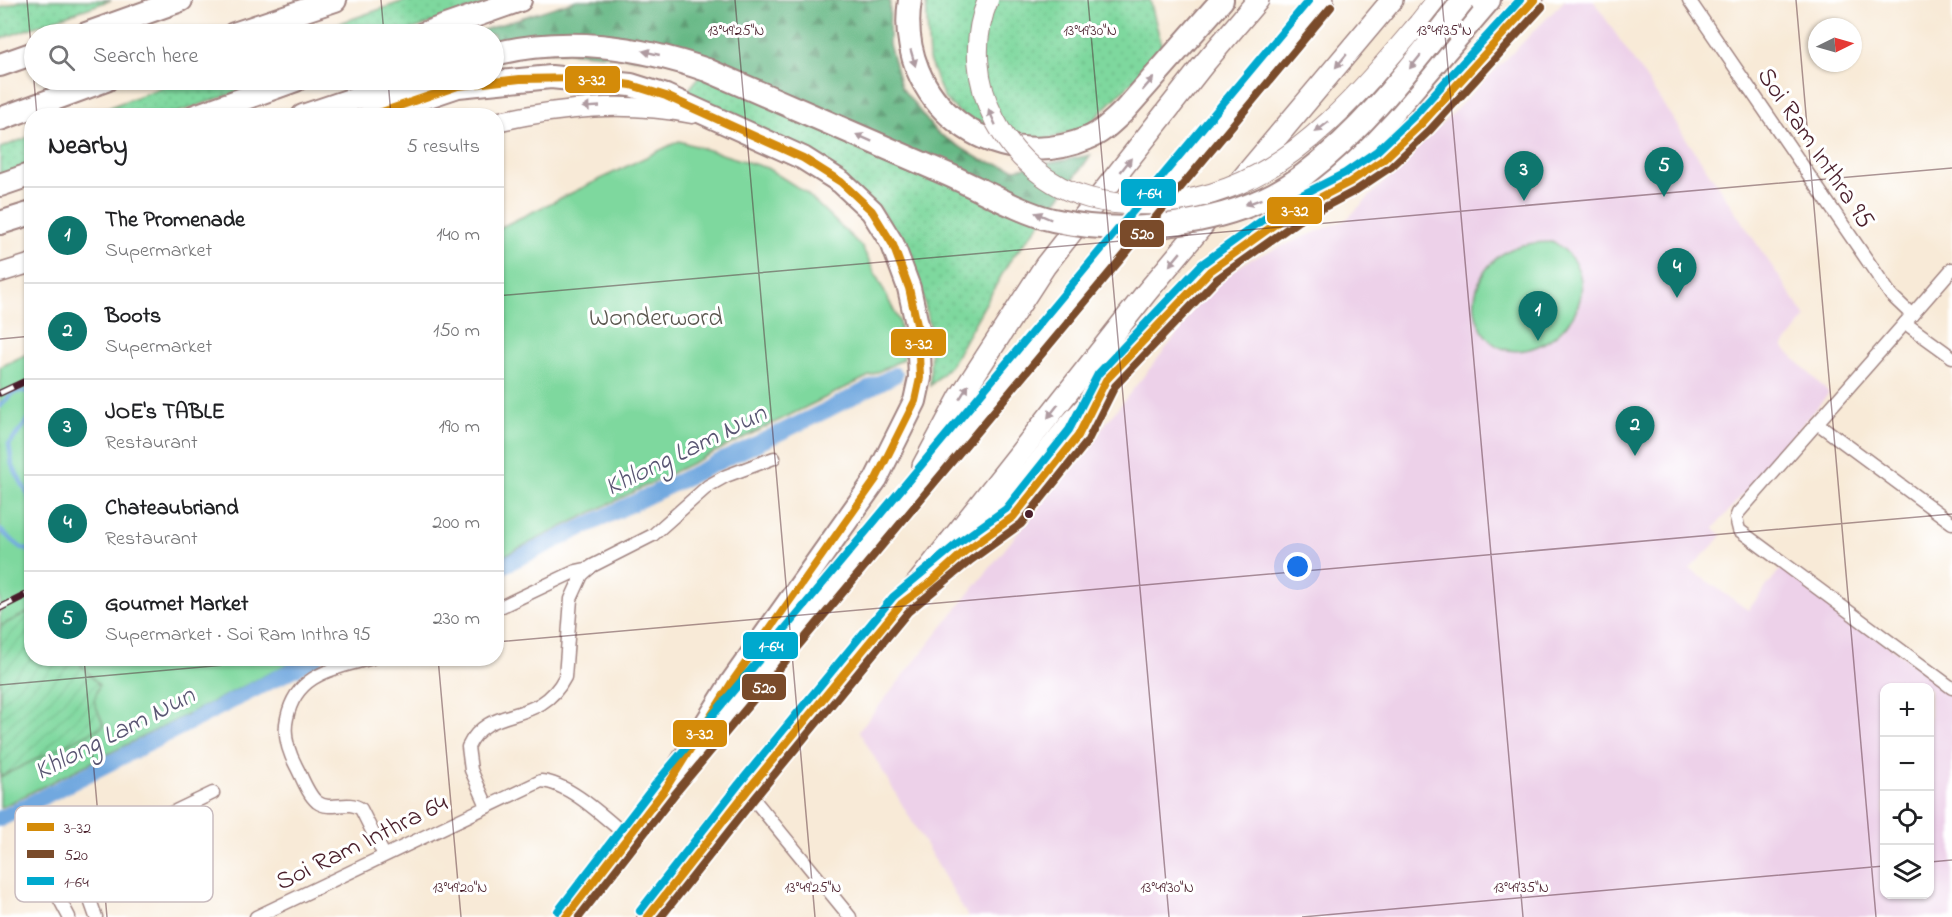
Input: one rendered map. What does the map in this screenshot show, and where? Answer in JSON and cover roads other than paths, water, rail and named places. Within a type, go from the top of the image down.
[{"type":"highway","points":[[114,24],[181,0]]},
{"type":"highway","points":[[264,24],[335,0]]},
{"type":"highway","points":[[452,24],[520,0]]},
{"type":"highway","points":[[910,0],[908,37],[912,61],[925,86],[941,108],[988,140],[1009,147],[1031,150],[1060,148],[1090,138],[1108,126],[1124,111],[1222,0]]},
{"type":"highway","points":[[894,516],[960,397],[1046,267],[1203,65],[1258,0]]},
{"type":"highway","points":[[566,917],[666,788],[1323,0]]},
{"type":"highway","points":[[648,917],[747,791],[901,604],[1146,293],[1392,0]]},
{"type":"highway","points":[[504,52],[544,46],[580,44],[636,49],[707,70],[1051,220],[1123,230],[1169,226],[1219,214],[1264,198],[1304,176],[1370,115],[1464,0]]},
{"type":"highway","points":[[1292,212],[1388,118],[1489,0]]},
{"type":"highway","points":[[0,65],[24,57]]},
{"type":"highway","points":[[504,82],[551,77],[631,85],[666,96],[803,158],[841,182],[872,211],[893,245],[909,288],[918,329],[920,378],[915,401],[876,479],[732,682],[666,788]]},
{"type":"highway","points":[[30,108],[79,90]]},
{"type":"highway","points":[[217,108],[268,90]]},
{"type":"highway","points":[[327,108],[380,90]]},
{"type":"highway","points":[[393,108],[446,90]]},
{"type":"highway","points":[[0,119],[24,110]]},
{"type":"highway","points":[[0,185],[24,177]]},
{"type":"highway","points":[[0,222],[24,215]]},
{"type":"main road","points":[[988,0],[977,38],[977,58],[985,101],[996,126],[1011,147],[1028,164],[1060,185],[1088,198],[1116,203],[1180,202],[1228,189],[1253,177],[1334,118],[1361,91],[1437,0]]},
{"type":"main road","points":[[901,604],[931,582],[964,552],[1068,424],[1182,298],[1225,260],[1292,212],[1350,182],[1384,159],[1422,123],[1534,0]]},
{"type":"main road","points":[[504,121],[587,107],[656,107],[711,117]]},
{"type":"main road","points":[[0,273],[24,266]]},
{"type":"street","name":"Soi Ram Inthra 95","points":[[1689,0],[1909,319],[1952,357]]},
{"type":"street","points":[[1952,268],[1736,518],[1739,530],[1952,688]]},
{"type":"street","points":[[1817,423],[1952,523]]},
{"type":"street","name":"Soi Ram Inthra 64","points":[[487,806],[471,770],[468,747],[473,736],[490,721],[536,708],[560,687],[565,677],[571,599],[575,586],[590,568],[653,535],[696,493],[726,476],[774,458]]},
{"type":"street","points":[[504,605],[576,571],[590,568]]},
{"type":"street","points":[[343,666],[303,684],[294,695],[289,705],[286,744],[288,753],[314,799],[324,806],[349,804],[361,809],[384,855]]},
{"type":"street","name":"Soi Ram Inthra 64","points":[[256,917],[541,781],[550,782],[593,808],[628,837]]},
{"type":"street","points":[[747,791],[850,917]]},
{"type":"street","points":[[186,806],[213,793]]},
{"type":"street","points":[[61,902],[69,917]]},
{"type":"waterway","name":"Khlong Lam Nun","points":[[504,565],[895,375]]},
{"type":"waterway","points":[[0,406],[10,395],[24,391]]},
{"type":"waterway","points":[[24,426],[9,444],[12,465],[24,487]]},
{"type":"waterway","points":[[0,530],[24,549]]},
{"type":"waterway","name":"Khlong Lam Nun","points":[[26,806],[300,666]]},
{"type":"waterway","name":"Khlong Lam Nun","points":[[0,819],[15,811]]},
{"type":"railway","points":[[0,393],[24,382]]},
{"type":"railway","points":[[0,608],[24,596]]},
{"type":"place","name":"Gourmet Market","points":[[1664,197]]},
{"type":"place","name":"JOE's TABLE","points":[[1524,201]]},
{"type":"place","name":"Chateaubriand","points":[[1677,298]]},
{"type":"place","name":"The Promenade","points":[[1538,341]]},
{"type":"place","name":"Boots","points":[[1635,456]]},
{"type":"park label","name":"Wonderword","points":[[656,316]]}]
